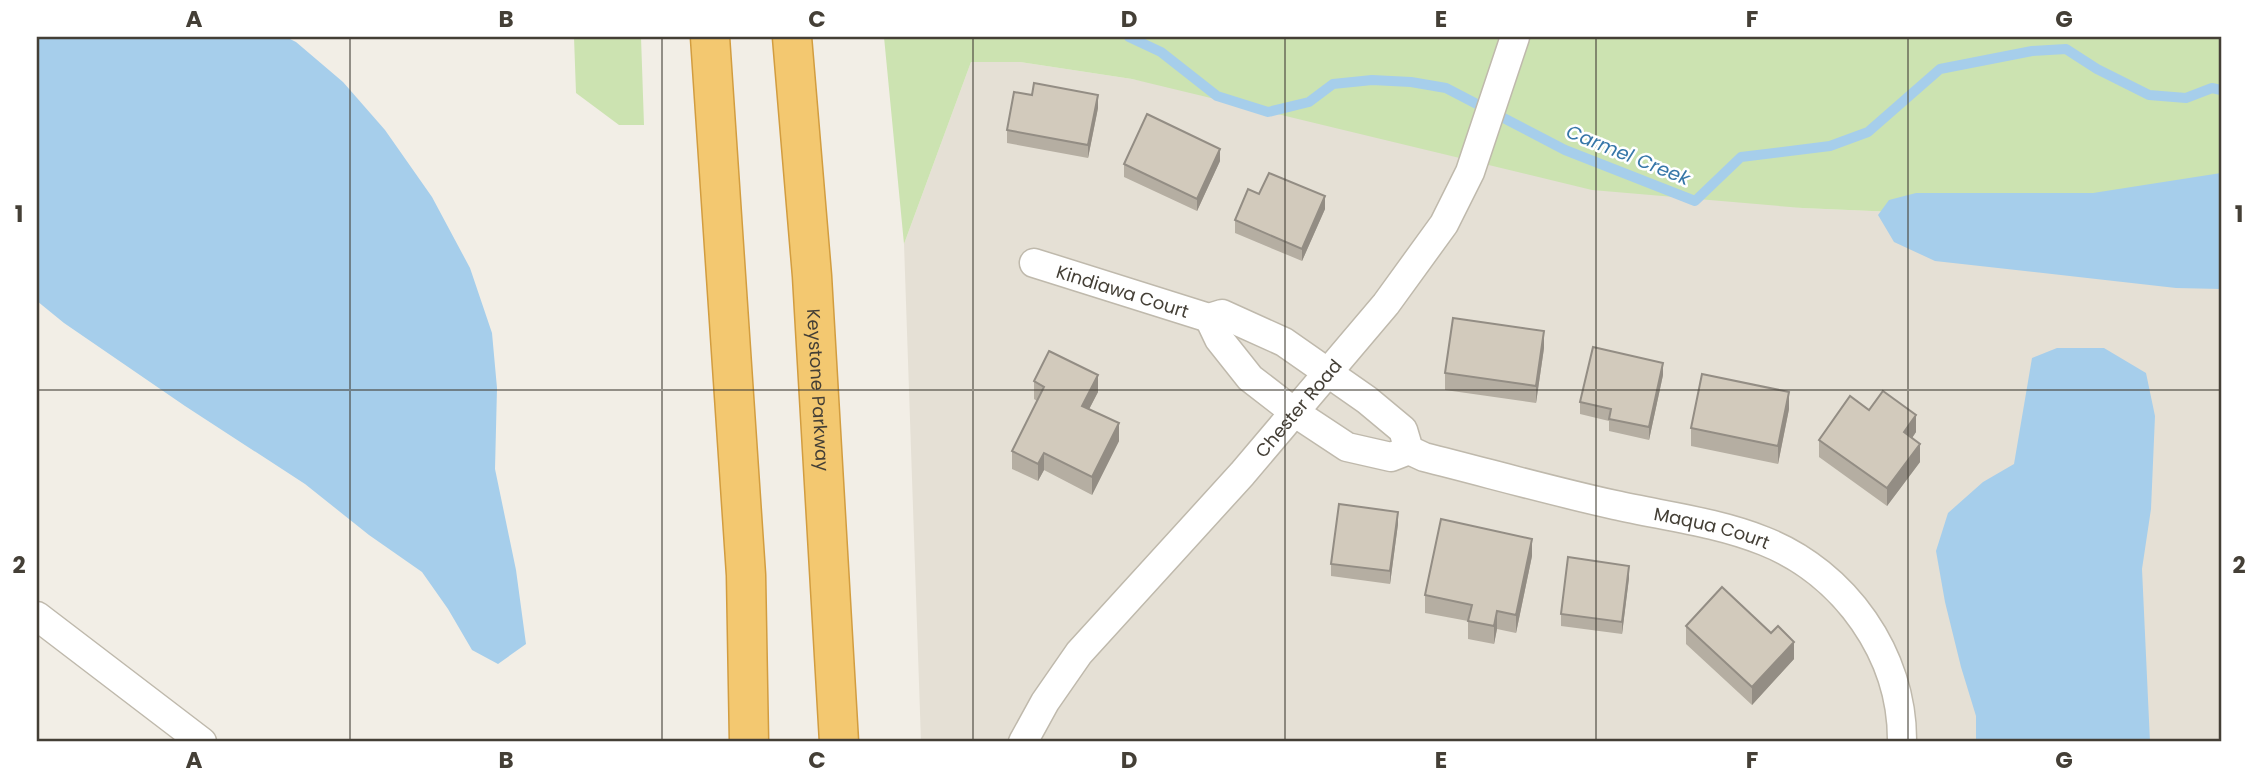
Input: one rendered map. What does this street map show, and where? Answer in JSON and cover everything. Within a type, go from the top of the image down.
[{"type":"highway","points":[[710,37],[746,575],[750,742]]},
{"type":"highway","name":"Keystone Parkway","points":[[792,37],[811,276],[839,742]]},
{"type":"street","name":"Chester Road","points":[[1023,742],[1045,702],[1079,653],[1242,474],[1387,304],[1444,224],[1470,172],[1512,45]]},
{"type":"street","name":"Kindiawa Court","points":[[1034,263],[1209,318],[1222,314],[1284,342],[1327,372]]},
{"type":"street","name":"Kindiawa Court","points":[[1209,318],[1219,339],[1250,378],[1294,412]]},
{"type":"street","points":[[1327,372],[1403,430],[1409,450]]},
{"type":"street","name":"Maqua Court","points":[[1294,412],[1347,447],[1391,457],[1409,450],[1424,457],[1612,505],[1728,529],[1765,541],[1803,561],[1839,589],[1863,619],[1882,650],[1897,692],[1902,742]]},
{"type":"street","points":[[37,616],[202,742]]},
{"type":"shaded area","points":[[971,62],[1020,62],[1132,79],[1802,208],[2221,226],[2221,742],[921,742],[904,244]]},
{"type":"green space","points":[[574,37],[641,37],[644,125],[619,125],[576,93]]},
{"type":"green space","points":[[884,37],[2221,37],[2221,226],[1802,208],[1592,190],[1132,79],[1020,62],[971,62],[904,244]]},
{"type":"water","points":[[37,37],[286,37],[296,42],[343,82],[385,130],[432,197],[470,268],[492,333],[497,388],[495,469],[516,570],[526,644],[498,664],[472,650],[422,572],[369,535],[305,484],[185,406],[64,323],[37,301]]},
{"type":"water","points":[[2221,173],[2221,289],[2176,288],[1935,261],[1894,242],[1878,215],[1889,200],[1916,193],[2093,193]]},
{"type":"water","points":[[2057,348],[2104,348],[2146,373],[2155,416],[2151,509],[2142,569],[2150,742],[1976,742],[1976,716],[1945,602],[1936,551],[1948,513],[1983,482],[2014,464],[2032,358]]},
{"type":"building","points":[[1034,83],[1098,95],[1088,145],[1007,130],[1014,92],[1032,95]]},
{"type":"building","points":[[1147,114],[1220,149],[1197,199],[1124,164]]},
{"type":"building","points":[[1269,173],[1325,196],[1302,249],[1235,220],[1248,189],[1259,194]]},
{"type":"building","points":[[1453,318],[1544,331],[1536,386],[1445,373]]},
{"type":"building","points":[[1593,347],[1663,363],[1649,427],[1609,419],[1611,409],[1580,402]]},
{"type":"building","points":[[1049,351],[1098,375],[1082,406],[1119,423],[1092,477],[1044,453],[1038,464],[1012,451],[1044,387],[1034,381]]},
{"type":"building","points":[[1702,374],[1789,392],[1778,446],[1691,428]]},
{"type":"building","points":[[1883,391],[1916,415],[1904,432],[1920,444],[1887,488],[1819,440],[1850,396],[1869,410]]},
{"type":"building","points":[[1339,504],[1398,512],[1390,571],[1331,564]]},
{"type":"building","points":[[1441,519],[1532,539],[1516,615],[1497,611],[1494,626],[1468,621],[1472,605],[1425,595]]},
{"type":"building","points":[[1568,557],[1629,566],[1622,622],[1561,614]]},
{"type":"building","points":[[1722,587],[1771,633],[1778,626],[1794,642],[1752,687],[1686,626]]},
{"type":"waterway","name":"Carmel Creek","points":[[1129,37],[1161,52],[1217,96],[1268,112],[1309,102],[1333,84],[1372,80],[1411,82],[1446,88],[1565,150],[1695,201],[1741,157],[1830,146],[1868,132],[1940,69],[2032,51],[2066,49],[2097,69],[2149,95],[2186,98],[2212,88],[2221,90]]}]
